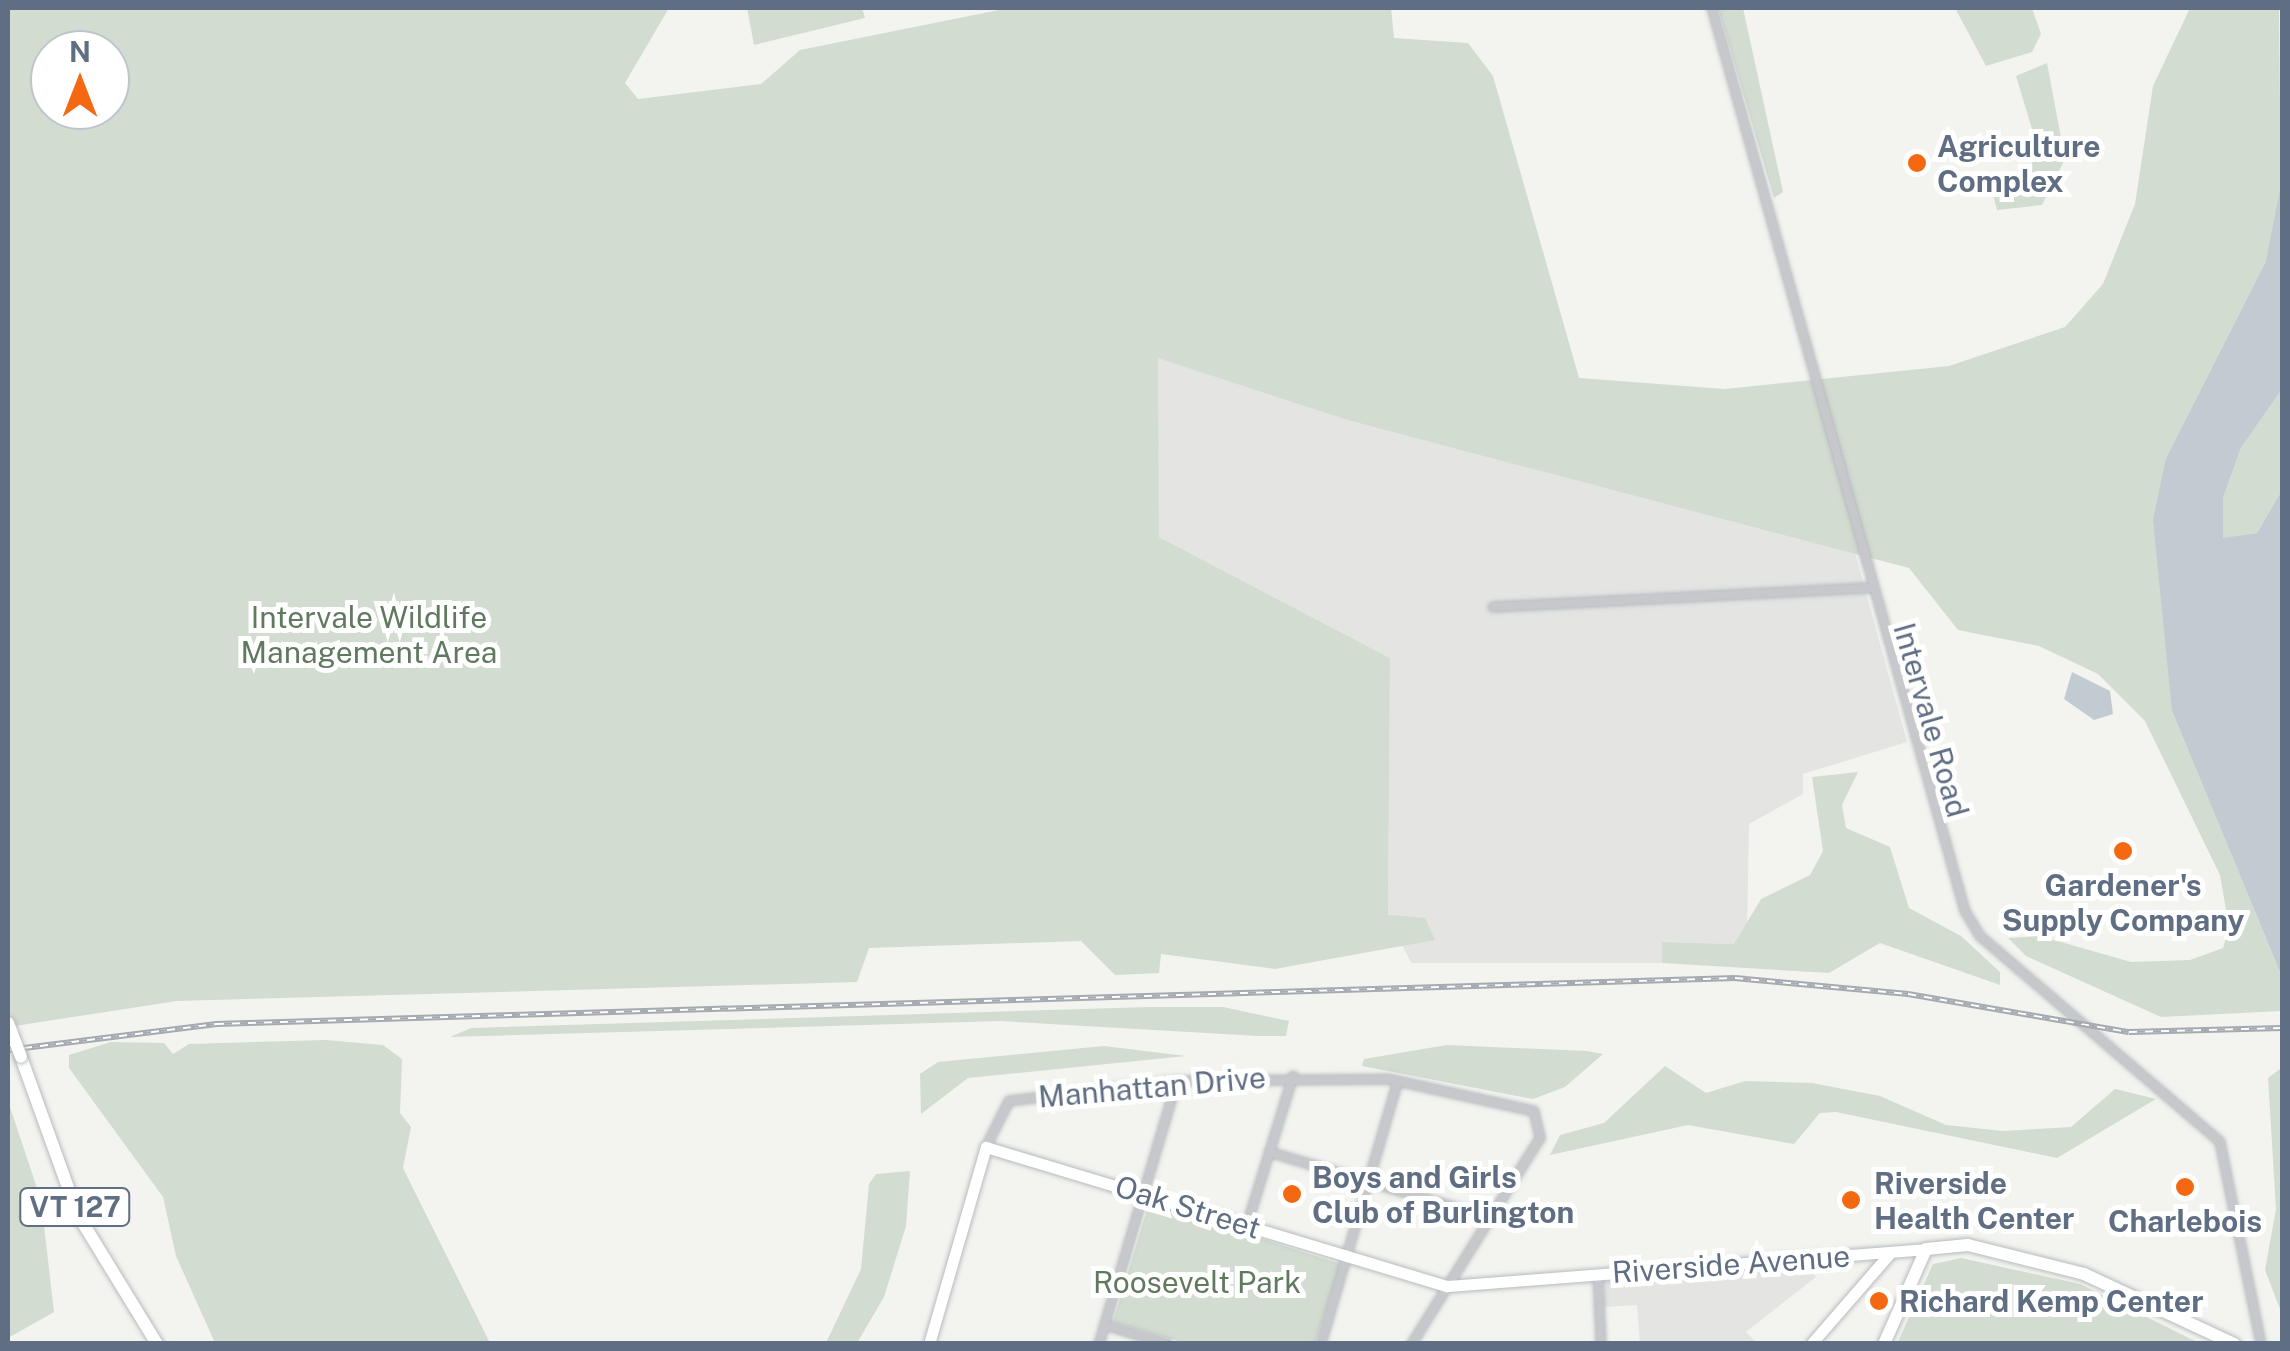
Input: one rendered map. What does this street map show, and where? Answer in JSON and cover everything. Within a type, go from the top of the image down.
[{"type":"main road","name":"VT 127","points":[[8,1022],[86,1230],[157,1344]]},
{"type":"main road","points":[[1884,1344],[1926,1249]]},
{"type":"main road","name":"Riverside Avenue","points":[[1926,1249],[2030,1255],[2234,1344]]},
{"type":"street","name":"Intervale Road","points":[[1712,8],[1869,588],[1966,911],[1980,936],[2220,1142],[2261,1344]]},
{"type":"street","points":[[1493,607],[1869,588]]},
{"type":"street","points":[[1247,1224],[1293,1076]]},
{"type":"street","name":"Manhattan Drive","points":[[929,1344],[986,1147],[1009,1100],[1177,1081],[1293,1076],[1398,1080],[1529,1109],[1544,1123],[1490,1218]]},
{"type":"street","points":[[1320,1344],[1398,1080]]},
{"type":"street","points":[[1099,1344],[1177,1081]]},
{"type":"street","name":"Oak Street","points":[[986,1147],[1448,1286]]},
{"type":"street","points":[[1269,1152],[1490,1218],[1412,1344]]},
{"type":"street","name":"Riverside Avenue","points":[[1448,1286],[1926,1249]]},
{"type":"street","points":[[1811,1344],[1891,1252]]},
{"type":"street","points":[[1598,1274],[1600,1344]]},
{"type":"street","points":[[1104,1325],[1168,1344]]},
{"type":"shaded area","points":[[2282,179],[2282,389],[2241,448],[2223,498],[2223,538],[2257,533],[2282,490],[2282,977],[2172,711],[2153,520],[2166,458],[2266,261]]},
{"type":"shaded area","points":[[1157,357],[1347,420],[1855,553],[1907,742],[1803,774],[1803,794],[1749,824],[1747,933],[1734,944],[1662,942],[1662,963],[1411,963],[1388,916],[1390,658],[1159,537]]},
{"type":"shaded area","points":[[2072,672],[2110,691],[2113,714],[2094,720],[2064,699]]},
{"type":"shaded area","points":[[1808,1265],[1816,1277],[1746,1332],[1758,1344],[1640,1343],[1637,1305],[1604,1307],[1604,1281]]},
{"type":"green space","name":"Intervale Wildlife Management Area","points":[[8,8],[669,8],[625,83],[638,99],[761,84],[800,50],[1009,8],[1391,8],[1394,38],[1468,43],[1493,76],[1579,378],[1725,389],[1949,366],[2065,327],[2103,284],[2135,204],[2153,86],[2190,8],[2279,8],[2281,206],[2266,261],[2166,458],[2172,711],[2282,977],[2282,1011],[2161,1017],[2026,956],[2008,938],[2040,936],[2131,962],[2190,960],[2223,948],[2229,927],[2220,875],[2145,721],[2098,674],[2039,646],[1958,630],[1909,568],[1347,420],[1158,358],[1159,537],[1390,658],[1388,915],[1425,918],[1435,940],[1275,969],[1161,954],[1159,973],[1115,975],[1081,941],[869,948],[857,982],[177,1001],[8,1027]]},
{"type":"green space","points":[[747,8],[862,8],[865,18],[754,45]]},
{"type":"green space","points":[[1718,8],[1743,8],[1783,192],[1774,198]]},
{"type":"green space","points":[[1955,8],[2032,8],[2041,34],[2032,52],[1986,66]]},
{"type":"green space","points":[[2047,63],[2065,159],[2042,205],[1997,210],[1990,182],[2031,167],[2036,142],[2016,76]]},
{"type":"green space","points":[[2282,389],[2282,490],[2257,533],[2223,539],[2223,498],[2241,448]]},
{"type":"green space","points":[[1858,772],[1842,805],[1846,828],[1890,847],[1909,908],[1961,936],[2000,972],[2000,985],[1880,943],[1829,973],[1662,963],[1662,942],[1734,944],[1761,899],[1810,875],[1823,851],[1812,777]]},
{"type":"green space","points":[[1223,1007],[1289,1021],[1286,1036],[1001,1021],[450,1037],[471,1028]]},
{"type":"green space","points":[[326,1040],[383,1045],[402,1059],[400,1113],[411,1127],[403,1168],[490,1343],[215,1343],[176,1256],[163,1197],[69,1068],[69,1055],[111,1042],[164,1043],[173,1054],[189,1044]]},
{"type":"green space","points":[[1447,1045],[1603,1054],[1565,1087],[1533,1099],[1362,1066],[1364,1059]]},
{"type":"green space","points":[[1104,1046],[1186,1056],[968,1078],[921,1114],[920,1074],[938,1062]]},
{"type":"green space","points":[[1665,1066],[1706,1093],[1745,1081],[1812,1083],[1880,1096],[1946,1125],[2003,1131],[2071,1127],[2115,1089],[2156,1099],[2057,1158],[1836,1112],[1820,1113],[1794,1144],[1688,1125],[1550,1155],[1560,1135],[1604,1123]]},
{"type":"green space","points":[[2280,1069],[2282,1314],[2265,1270],[2276,1209],[2268,1078]]},
{"type":"green space","points":[[8,1101],[41,1200],[54,1312],[8,1338]]},
{"type":"green space","points":[[910,1171],[906,1226],[884,1297],[857,1343],[826,1343],[861,1269],[869,1184],[876,1174]]},
{"type":"green space","name":"Roosevelt Park","points":[[1149,1203],[1341,1264],[1315,1343],[1185,1343],[1113,1322]]},
{"type":"green space","points":[[1961,1258],[2080,1284],[2199,1343],[1897,1344],[1933,1264]]},
{"type":"railway","points":[[8,1050],[216,1024],[1735,978],[1908,994],[2129,1032],[2282,1028]]},
{"type":"place","name":"Agriculture Complex","points":[[1917,163]]},
{"type":"place","name":"Gardener's Supply Company","points":[[2123,851]]},
{"type":"place","name":"Charlebois","points":[[2185,1187]]},
{"type":"place","name":"Boys and Girls Club of Burlington","points":[[1292,1194]]},
{"type":"place","name":"Riverside Health Center","points":[[1851,1200]]},
{"type":"place","name":"Richard Kemp Center","points":[[1879,1301]]}]
